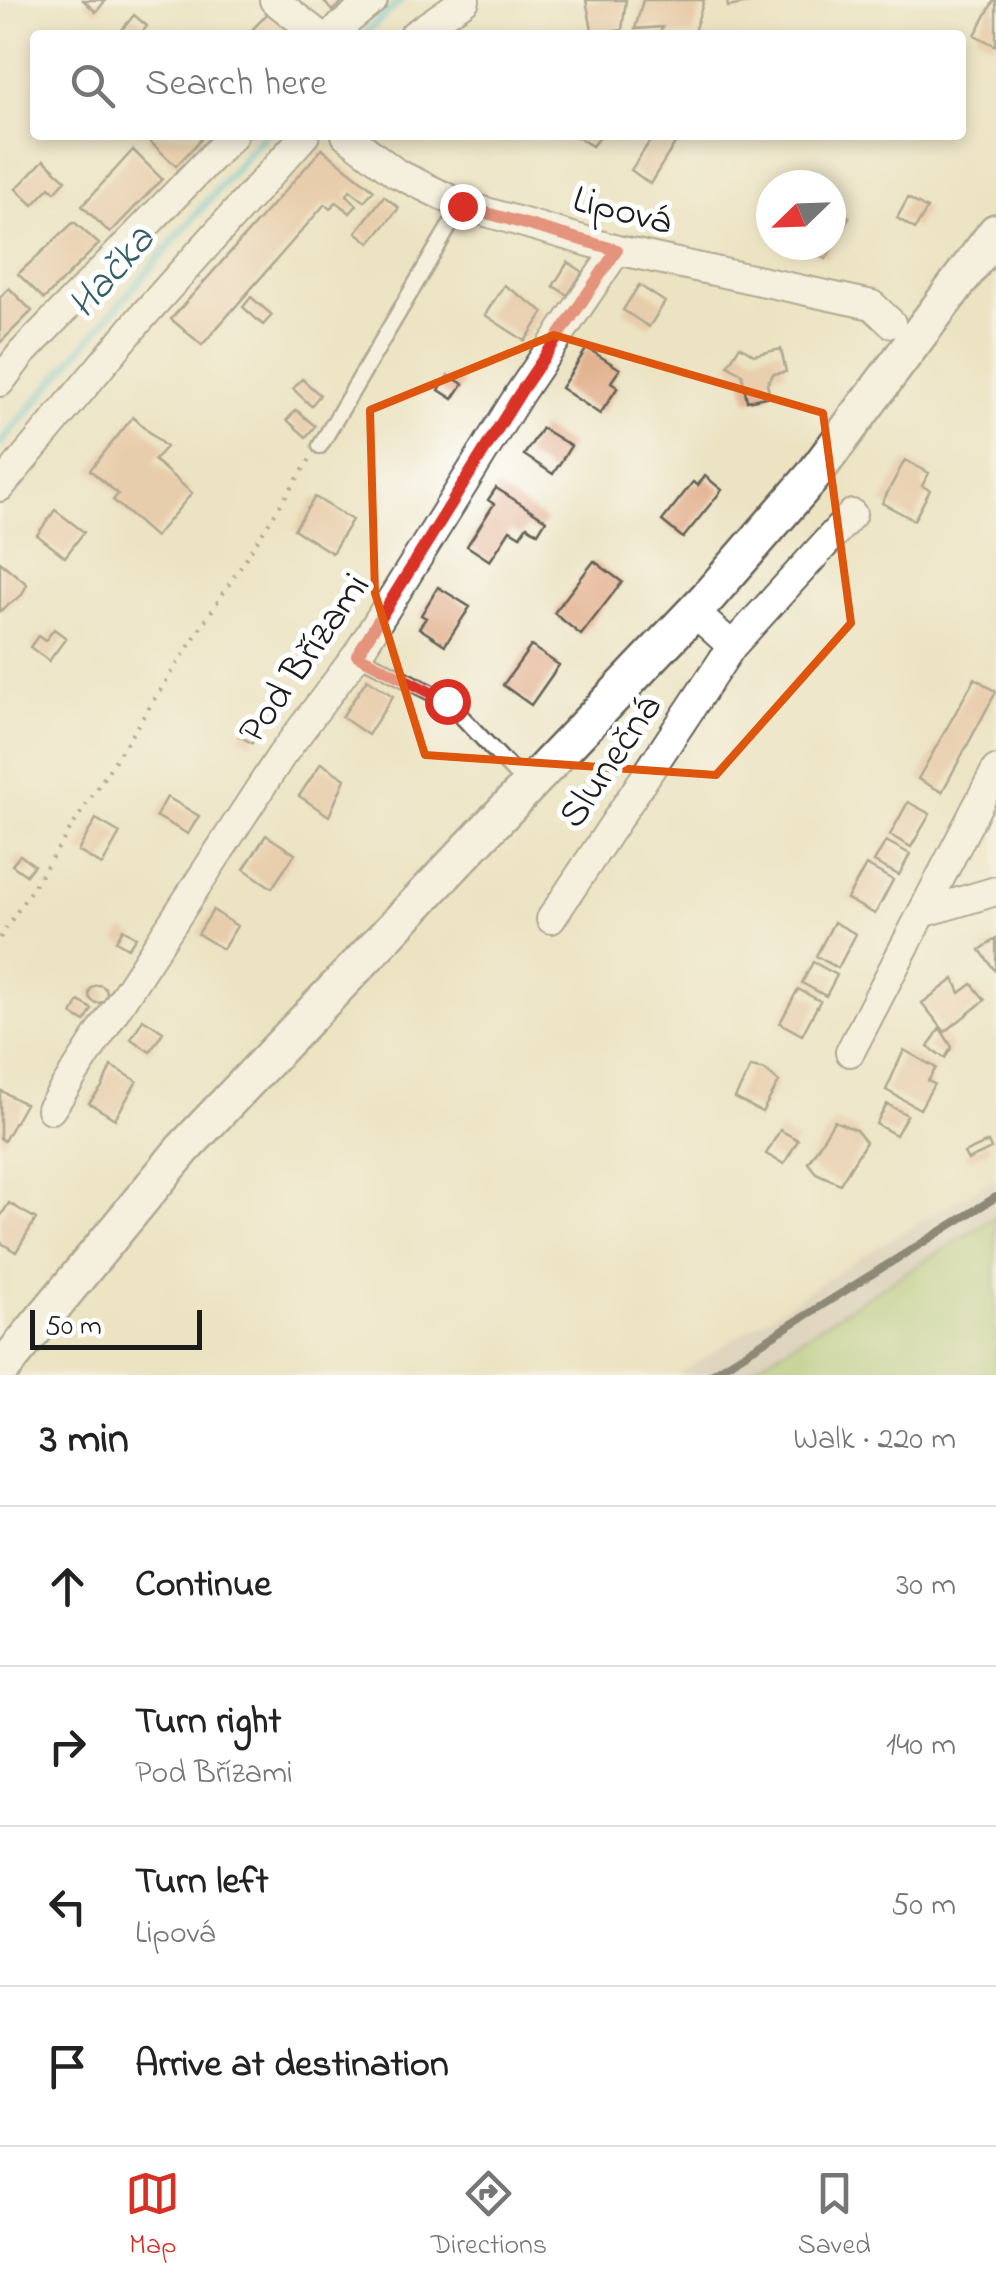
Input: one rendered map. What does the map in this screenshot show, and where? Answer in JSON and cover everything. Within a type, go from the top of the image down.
[{"type":"street","points":[[274,0],[313,30]]},
{"type":"street","points":[[336,30],[373,0]]},
{"type":"street","points":[[421,30],[465,0]]},
{"type":"street","points":[[0,382],[22,352],[228,140]]},
{"type":"street","points":[[0,487],[49,424],[301,140]]},
{"type":"street","name":"Lipová","points":[[353,140],[396,173],[462,206],[617,250],[872,306],[891,323]]},
{"type":"street","points":[[0,1371],[184,1149],[694,612],[812,477],[996,232]]},
{"type":"street","name":"Pod Břízami","points":[[51,1109],[260,787],[357,655],[520,393],[617,250]]},
{"type":"street","name":"Slunečná","points":[[551,919],[732,646],[852,514]]},
{"type":"street","points":[[694,612],[732,646]]},
{"type":"street","points":[[850,1052],[922,913],[988,810],[996,770]]},
{"type":"street","points":[[922,913],[996,891]]},
{"type":"lane","points":[[320,446],[462,206]]},
{"type":"lane","points":[[357,655],[447,701],[528,788]]},
{"type":"path","points":[[0,938],[320,446]]},
{"type":"highlighted area","points":[[554,335],[823,413],[851,623],[716,775],[425,755],[375,593],[370,410]]},
{"type":"shaded area","points":[[996,1177],[996,1216],[742,1375],[678,1375],[867,1253]]},
{"type":"green space","points":[[996,1216],[996,1375],[742,1375]]},
{"type":"building","points":[[83,0],[106,0],[96,12]]},
{"type":"building","points":[[323,0],[345,0],[332,11]]},
{"type":"building","points":[[586,0],[626,0],[622,30],[592,30]]},
{"type":"building","points":[[643,0],[704,0],[695,30],[635,29]]},
{"type":"building","points":[[727,0],[754,0],[754,2],[728,7]]},
{"type":"building","points":[[996,0],[996,46],[975,35]]},
{"type":"building","points":[[273,8],[294,30],[252,30]]},
{"type":"building","points":[[134,15],[147,26],[144,30],[122,30]]},
{"type":"building","points":[[148,140],[200,140],[176,166]]},
{"type":"building","points":[[651,140],[677,140],[650,184],[631,170]]},
{"type":"building","points":[[322,149],[374,190],[364,201],[350,190],[347,195],[357,205],[350,213],[336,202],[330,209],[325,204],[202,345],[171,319]]},
{"type":"building","points":[[133,150],[162,179],[110,233],[82,206]]},
{"type":"building","points":[[44,160],[66,180],[55,192],[50,187],[33,205],[16,189]]},
{"type":"building","points":[[384,196],[399,208],[370,243],[356,232]]},
{"type":"building","points":[[908,198],[927,209],[915,229],[897,218]]},
{"type":"building","points":[[74,222],[99,244],[44,299],[18,274]]},
{"type":"building","points":[[568,262],[583,272],[568,295],[553,286]]},
{"type":"building","points":[[504,285],[544,312],[525,341],[485,315]]},
{"type":"building","points":[[639,285],[665,302],[649,327],[623,310]]},
{"type":"building","points":[[9,288],[32,311],[0,343],[0,297]]},
{"type":"building","points":[[251,297],[272,315],[263,325],[243,307]]},
{"type":"building","points":[[740,346],[754,355],[781,349],[786,372],[773,374],[767,384],[770,396],[747,401],[742,374],[728,365]]},
{"type":"building","points":[[587,348],[620,369],[611,382],[618,387],[600,414],[561,388]]},
{"type":"building","points":[[448,375],[463,384],[453,399],[439,390]]},
{"type":"building","points":[[302,379],[320,395],[311,406],[293,389]]},
{"type":"building","points":[[296,410],[315,426],[306,437],[287,420]]},
{"type":"building","points":[[133,417],[166,447],[154,460],[192,493],[155,537],[113,500],[118,494],[90,470]]},
{"type":"building","points":[[542,428],[571,446],[553,474],[524,455]]},
{"type":"building","points":[[905,460],[929,473],[922,486],[930,490],[914,520],[882,503]]},
{"type":"building","points":[[705,476],[722,490],[683,538],[662,521],[693,482],[698,485]]},
{"type":"building","points":[[496,488],[546,520],[538,533],[527,526],[520,536],[510,530],[490,561],[467,546],[494,504],[488,500]]},
{"type":"building","points":[[315,497],[352,520],[332,553],[294,529]]},
{"type":"building","points":[[55,510],[84,532],[65,557],[37,535]]},
{"type":"building","points":[[594,561],[622,582],[581,635],[554,613]]},
{"type":"building","points":[[0,562],[27,584],[22,595],[0,611]]},
{"type":"building","points":[[438,587],[470,607],[445,645],[419,628],[426,618],[421,615]]},
{"type":"building","points":[[54,629],[66,638],[49,661],[30,647],[38,636],[45,641]]},
{"type":"building","points":[[531,646],[559,665],[531,705],[503,685]]},
{"type":"building","points":[[975,678],[996,692],[942,792],[918,779]]},
{"type":"building","points":[[367,679],[393,696],[368,735],[342,717]]},
{"type":"building","points":[[248,720],[261,727],[252,743],[239,736]]},
{"type":"building","points":[[321,763],[345,779],[329,816],[299,796]]},
{"type":"building","points":[[167,797],[199,816],[188,834],[156,816]]},
{"type":"building","points":[[908,802],[930,814],[911,847],[890,835]]},
{"type":"building","points":[[96,819],[120,833],[102,865],[78,851]]},
{"type":"building","points":[[266,835],[295,854],[272,888],[244,869]]},
{"type":"building","points":[[886,841],[910,854],[899,875],[874,862]]},
{"type":"building","points":[[20,855],[34,865],[26,875],[12,865]]},
{"type":"building","points":[[866,865],[893,880],[875,914],[847,899]]},
{"type":"building","points":[[213,910],[237,926],[223,949],[198,934]]},
{"type":"building","points":[[834,922],[856,934],[838,968],[816,956]]},
{"type":"building","points":[[123,929],[136,937],[128,948],[116,941]]},
{"type":"building","points":[[996,938],[996,972],[980,950]]},
{"type":"building","points":[[813,962],[837,975],[826,996],[802,983]]},
{"type":"building","points":[[954,979],[960,993],[972,984],[985,1000],[945,1032],[922,1003]]},
{"type":"building","points":[[98,985],[105,987],[105,1001],[98,1003],[91,1001],[89,994],[91,987]]},
{"type":"building","points":[[798,989],[820,1001],[802,1035],[780,1023]]},
{"type":"building","points":[[79,1001],[92,1009],[85,1022],[72,1014]]},
{"type":"building","points":[[143,1019],[163,1032],[150,1052],[131,1039]]},
{"type":"building","points":[[940,1028],[952,1047],[945,1058],[928,1047]]},
{"type":"building","points":[[904,1050],[936,1068],[928,1081],[934,1084],[920,1109],[886,1090]]},
{"type":"building","points":[[111,1066],[137,1081],[115,1119],[89,1103]]},
{"type":"building","points":[[751,1067],[765,1070],[779,1082],[762,1112],[735,1098]]},
{"type":"building","points":[[0,1090],[25,1104],[4,1141],[0,1138]]},
{"type":"building","points":[[887,1104],[907,1115],[896,1135],[876,1124]]},
{"type":"building","points":[[834,1121],[856,1130],[866,1142],[840,1184],[816,1173],[808,1163]]},
{"type":"building","points":[[780,1130],[798,1140],[784,1164],[766,1154]]},
{"type":"building","points":[[988,1142],[991,1149],[968,1160],[964,1153]]},
{"type":"building","points":[[9,1203],[36,1219],[16,1252],[0,1242],[0,1217]]},
{"type":"waterway","name":"Hačka","points":[[368,30],[401,0]]},
{"type":"waterway","name":"Hačka","points":[[0,444],[260,140]]},
{"type":"railway","points":[[710,1375],[996,1197]]},
{"type":"route","points":[[447,701],[357,655],[520,393],[617,250],[462,206]]}]
